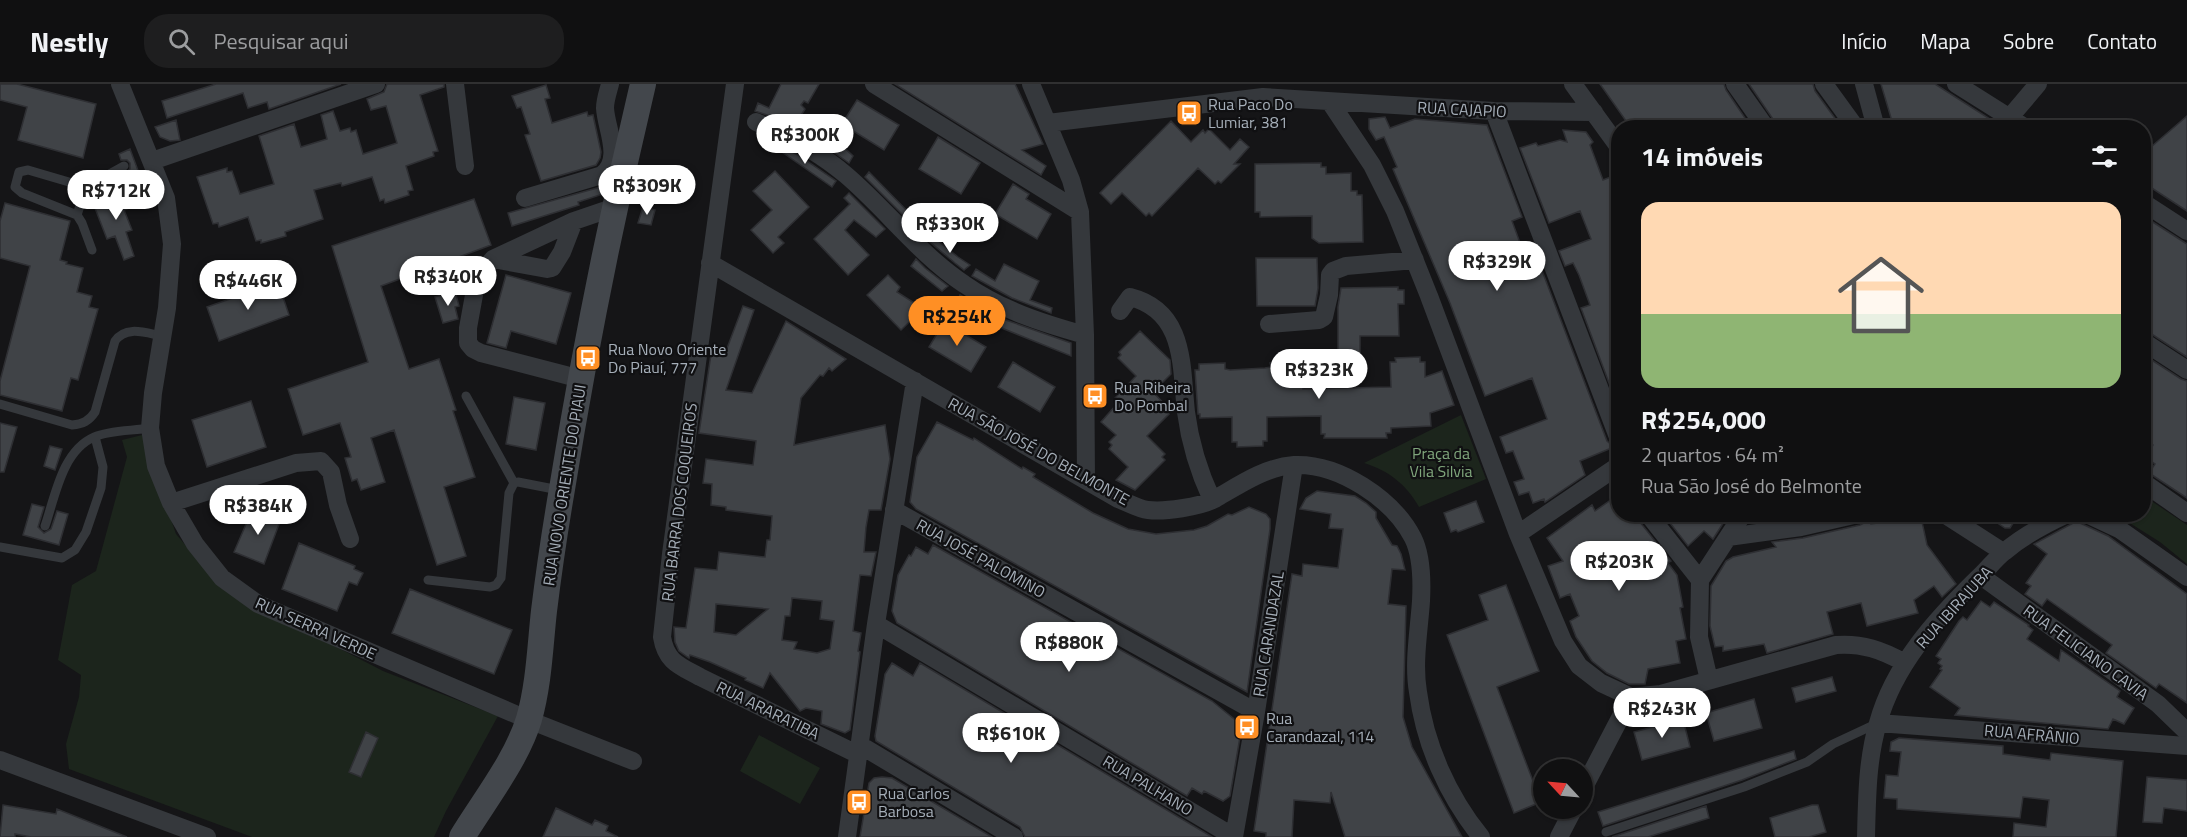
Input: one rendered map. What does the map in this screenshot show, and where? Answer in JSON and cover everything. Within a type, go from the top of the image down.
[{"type":"street","name":"RUA SERRA VERDE","points":[[120,84],[148,162],[166,198],[172,244],[167,308],[153,393],[150,428],[156,466],[171,503],[195,544],[222,578],[258,604],[529,720],[633,761]]},
{"type":"street","points":[[148,162],[376,84]]},
{"type":"street","points":[[455,84],[465,166]]},
{"type":"street","points":[[525,198],[602,175],[607,171],[613,153],[605,105],[609,84]]},
{"type":"street","name":"RUA NOVO ORIENTE DO PIAUI","points":[[462,837],[512,757],[529,720],[538,671],[544,608],[581,379],[615,207],[643,84]]},
{"type":"street","name":"RUA BARRA DOS COQUEIROS","points":[[678,664],[664,650],[662,637],[670,554],[735,84]]},
{"type":"street","points":[[874,84],[1080,212]]},
{"type":"street","points":[[1573,84],[1611,136]]},
{"type":"street","points":[[1735,84],[1760,120]]},
{"type":"street","points":[[1824,84],[1850,120]]},
{"type":"street","points":[[1864,84],[1874,120]]},
{"type":"street","points":[[1956,84],[2014,120]]},
{"type":"street","points":[[2010,117],[2038,84]]},
{"type":"street","points":[[1038,86],[1048,123],[1071,180],[1080,212],[1085,335],[1086,480]]},
{"type":"street","name":"RUA CAJAPIO","points":[[1048,123],[1260,91],[1330,102],[1494,111],[1594,112]]},
{"type":"street","points":[[1330,102],[1372,165],[1395,211],[1518,534],[1563,641],[1580,666],[1601,683],[1631,697],[1661,694],[1816,649],[1854,643],[1889,654],[1905,663]]},
{"type":"street","points":[[1494,111],[1611,418]]},
{"type":"street","points":[[756,122],[815,151],[847,176],[915,244],[962,283],[1001,307],[1042,323],[1085,335]]},
{"type":"street","points":[[581,379],[473,349],[468,343],[468,328],[476,284],[481,273],[493,259],[574,221],[615,207]]},
{"type":"street","points":[[2151,208],[2187,231]]},
{"type":"street","points":[[493,259],[552,268],[562,252],[574,221]]},
{"type":"street","points":[[1269,324],[1319,320],[1324,317],[1329,295],[1330,275],[1341,267],[1415,260]]},
{"type":"street","name":"RUA SÃO JOSÉ DO BELMONTE","points":[[710,263],[1118,499],[1146,510],[1172,510],[1212,500],[1240,482],[1294,465],[1335,472],[1381,499],[1400,516],[1414,540],[1420,565],[1417,691],[1435,759],[1451,793],[1480,837]]},
{"type":"street","points":[[1120,311],[1130,297],[1142,300],[1157,310],[1175,334],[1182,359],[1186,412],[1192,443],[1203,480],[1212,500]]},
{"type":"street","points":[[2151,347],[2187,370]]},
{"type":"street","points":[[847,837],[876,624],[915,381]]},
{"type":"street","points":[[171,503],[296,464],[321,461],[331,472],[338,505],[350,539]]},
{"type":"street","name":"RUA CARANDAZAL","points":[[1234,837],[1256,712],[1294,465]]},
{"type":"street","points":[[1518,534],[1611,475]]},
{"type":"street","points":[[2151,488],[2187,513]]},
{"type":"street","name":"RUA JOSÉ PALOMINO","points":[[894,510],[1256,712]]},
{"type":"street","points":[[1654,522],[1700,580]]},
{"type":"street","points":[[1709,680],[1699,637],[1700,580],[1738,522]]},
{"type":"street","points":[[1728,537],[1823,522]]},
{"type":"street","points":[[1956,522],[2003,552]]},
{"type":"street","name":"RUA IBIRAJUBA","points":[[1866,837],[1869,765],[1878,723],[1889,692],[1905,663],[1935,623],[2003,552],[2036,529],[2050,522]]},
{"type":"street","points":[[2104,522],[2120,530],[2187,577]]},
{"type":"street","name":"RUA FELICIANO CAVIA","points":[[1981,576],[2158,704],[2187,732]]},
{"type":"street","name":"RUA PALHANO","points":[[876,624],[1234,837]]},
{"type":"street","name":"RUA ARARATIBA","points":[[678,664],[859,750],[1014,837]]},
{"type":"street","points":[[1593,770],[1631,697]]},
{"type":"street","name":"RUA AFRÂNIO","points":[[1878,723],[2187,746]]},
{"type":"street","points":[[0,760],[160,828],[207,837]]},
{"type":"street","points":[[1559,837],[1568,819]]},
{"type":"lane","points":[[77,215],[86,187],[124,166]]},
{"type":"lane","points":[[86,187],[28,170],[19,172],[15,187],[77,215],[92,250]]},
{"type":"lane","points":[[0,404],[72,425],[82,424],[89,420],[95,412],[115,341],[119,335],[125,331],[133,331],[162,336]]},
{"type":"lane","points":[[466,396],[514,483]]},
{"type":"lane","points":[[45,526],[64,470],[81,444],[94,437],[150,428]]},
{"type":"lane","points":[[0,547],[62,558],[75,550],[86,532],[101,488],[103,467],[94,437]]},
{"type":"lane","points":[[514,483],[562,490]]},
{"type":"lane","points":[[428,580],[490,587],[496,585],[501,578],[509,493],[514,483]]},
{"type":"lane","points":[[1606,832],[1744,787],[1807,762],[1833,744],[1878,723]]},
{"type":"green space","name":"Praça da Vila Silvia","points":[[1461,415],[1486,479],[1419,507],[1396,479],[1364,463]]},
{"type":"green space","points":[[142,435],[176,534],[222,588],[383,671],[498,716],[434,837],[252,837],[69,769],[66,744],[79,697],[81,675],[58,660],[72,585],[96,571],[127,457],[122,440]]},
{"type":"green space","points":[[2151,501],[2187,525],[2187,564],[2160,542],[2128,522],[2151,522]]},
{"type":"green space","points":[[759,735],[820,768],[800,804],[740,771]]},
{"type":"building","points":[[0,84],[17,84],[96,104],[83,158],[18,140],[27,107],[0,100]]},
{"type":"building","points":[[216,84],[341,84],[269,109],[267,102],[248,108],[243,93],[167,118],[162,101]]},
{"type":"building","points":[[387,84],[444,84],[444,87],[420,95],[438,151],[433,152],[434,156],[406,166],[413,190],[408,191],[409,195],[385,203],[384,199],[380,201],[372,177],[342,186],[341,183],[314,190],[323,219],[285,232],[286,236],[261,243],[261,240],[256,241],[248,217],[219,227],[218,223],[213,224],[197,177],[227,168],[227,172],[232,171],[240,194],[274,184],[259,136],[294,124],[301,147],[327,139],[321,115],[333,111],[340,131],[350,128],[351,132],[356,130],[363,154],[397,143],[386,106],[371,110],[367,99],[384,92]]},
{"type":"building","points":[[781,84],[819,84],[808,103],[804,101],[801,105],[805,109],[798,120],[832,141],[834,138],[853,156],[849,163],[809,135],[773,117],[755,111],[758,103],[769,108]]},
{"type":"building","points":[[895,84],[1015,84],[1043,144],[1022,150],[1046,166],[1041,175]]},
{"type":"building","points":[[1600,84],[1724,84],[1745,118],[1743,120],[1625,120]]},
{"type":"building","points":[[1749,84],[1813,84],[1815,91],[1836,120],[1774,120]]},
{"type":"building","points":[[1881,84],[1935,84],[1991,120],[1892,120]]},
{"type":"building","points":[[546,85],[550,98],[545,99],[552,123],[587,112],[588,116],[593,115],[601,152],[596,165],[541,181],[525,135],[530,134],[521,107],[517,108],[512,96]]},
{"type":"building","points":[[857,100],[899,125],[884,150],[842,124]]},
{"type":"building","points":[[2187,116],[2187,211],[2151,188],[2151,147]]},
{"type":"building","points":[[1385,117],[1390,128],[1415,119],[1487,125],[1522,217],[1512,221],[1523,251],[1533,247],[1607,441],[1611,444],[1611,448],[1580,461],[1585,475],[1545,502],[1544,499],[1533,503],[1529,492],[1519,495],[1514,482],[1524,479],[1513,451],[1506,453],[1500,437],[1547,419],[1532,378],[1485,396],[1450,303],[1393,169],[1397,167],[1384,137],[1376,140],[1369,129],[1369,119]]},
{"type":"building","points":[[176,120],[180,140],[170,141],[160,137],[155,127]]},
{"type":"building","points":[[1171,121],[1191,142],[1203,130],[1205,133],[1209,129],[1230,150],[1240,139],[1249,147],[1234,164],[1240,164],[1221,183],[1218,181],[1215,184],[1198,168],[1152,216],[1149,213],[1146,216],[1122,193],[1111,204],[1100,193]]},
{"type":"building","points":[[1563,130],[1586,132],[1593,142],[1590,145],[1603,180],[1611,177],[1611,388],[1581,308],[1590,305],[1579,275],[1573,263],[1565,266],[1559,251],[1591,239],[1580,211],[1549,223],[1520,148],[1536,143],[1538,146],[1560,140],[1567,142]]},
{"type":"building","points":[[759,136],[798,155],[836,181],[832,187]]},
{"type":"building","points":[[938,137],[980,163],[961,194],[919,169]]},
{"type":"building","points":[[130,149],[146,192],[134,196],[124,174],[130,169],[130,163],[127,160],[121,160],[119,154]]},
{"type":"building","points":[[1321,163],[1321,167],[1326,167],[1326,174],[1351,173],[1351,191],[1357,191],[1357,195],[1362,195],[1363,242],[1319,243],[1312,238],[1312,216],[1260,217],[1260,212],[1255,212],[1255,164]]},
{"type":"building","points":[[775,171],[809,207],[778,237],[784,243],[773,253],[751,230],[772,210],[753,191]]},
{"type":"building","points":[[869,172],[916,220],[912,224],[865,177]]},
{"type":"building","points":[[1013,184],[1029,194],[1026,199],[1051,214],[1037,239],[995,214]]},
{"type":"building","points":[[604,186],[603,194],[578,202],[579,205],[512,226],[508,213]]},
{"type":"building","points":[[123,191],[129,208],[124,210],[132,230],[126,232],[134,256],[124,260],[115,236],[107,239],[93,203]]},
{"type":"building","points":[[849,193],[885,229],[876,237],[854,220],[845,230],[869,255],[848,275],[814,239],[850,204],[844,198]]},
{"type":"building","points":[[474,199],[491,245],[381,286],[409,369],[439,359],[475,477],[444,487],[466,556],[437,565],[394,430],[371,438],[385,482],[361,490],[357,479],[352,481],[345,458],[351,457],[340,423],[303,435],[288,389],[368,362],[332,246]]},
{"type":"building","points":[[5,203],[70,221],[60,260],[67,262],[66,264],[83,268],[77,292],[92,296],[89,307],[98,309],[78,380],[71,378],[62,411],[0,395],[0,381],[30,266],[0,258],[0,221]]},
{"type":"building","points":[[643,207],[655,210],[651,225],[638,223]]},
{"type":"building","points":[[2151,221],[2187,244],[2187,357],[2151,334]]},
{"type":"building","points":[[933,237],[970,265],[964,270],[930,242]]},
{"type":"building","points":[[1256,258],[1317,258],[1318,288],[1315,306],[1257,306]]},
{"type":"building","points":[[916,259],[948,286],[942,291],[911,266]]},
{"type":"building","points":[[1004,264],[1039,281],[1030,300],[1052,308],[1051,313],[1012,298],[972,276],[976,269],[995,281]]},
{"type":"building","points":[[506,275],[571,293],[556,344],[511,331],[506,348],[487,343]]},
{"type":"building","points":[[888,275],[900,287],[897,292],[922,310],[901,330],[867,295]]},
{"type":"building","points":[[278,282],[289,315],[219,341],[207,307]]},
{"type":"building","points":[[1398,287],[1398,290],[1404,290],[1404,304],[1398,304],[1399,336],[1360,336],[1360,358],[1338,358],[1338,307],[1341,288]]},
{"type":"building","points":[[455,291],[459,306],[455,307],[458,319],[443,323],[435,297]]},
{"type":"building","points":[[960,295],[1003,319],[1071,343],[1071,356],[1004,329],[957,301]]},
{"type":"building","points":[[743,306],[754,310],[726,390],[752,393],[786,321],[846,359],[832,371],[829,368],[823,376],[820,375],[801,398],[794,445],[885,425],[890,459],[881,510],[869,510],[866,527],[864,552],[876,552],[871,576],[860,575],[853,631],[861,633],[858,651],[860,652],[850,730],[845,733],[821,724],[822,711],[806,708],[800,711],[770,673],[763,688],[710,662],[690,655],[689,658],[679,651],[675,642],[674,627],[686,628],[695,568],[717,570],[719,552],[765,557],[767,540],[770,540],[772,516],[726,510],[726,507],[711,505],[712,484],[703,483],[706,459],[753,465],[756,441],[699,433],[712,348],[726,351]],"holes":[[[792,598],[822,601],[820,619],[834,621],[830,649],[817,653],[794,649],[797,642],[782,640],[785,616],[790,616]],[[716,604],[768,609],[736,635],[714,632]]]},
{"type":"building","points":[[944,322],[986,347],[971,372],[929,347]]},
{"type":"building","points":[[1140,331],[1170,360],[1171,374],[1153,392],[1169,409],[1166,412],[1169,414],[1147,436],[1165,454],[1162,457],[1165,460],[1135,490],[1116,480],[1128,467],[1109,449],[1112,445],[1109,442],[1116,435],[1101,422],[1116,405],[1114,404],[1118,400],[1115,398],[1136,376],[1118,358],[1121,355],[1119,352]]},
{"type":"building","points":[[1420,357],[1420,362],[1425,362],[1425,377],[1442,371],[1454,405],[1430,413],[1431,426],[1391,428],[1391,433],[1386,433],[1387,438],[1324,438],[1325,434],[1321,434],[1321,416],[1267,417],[1267,441],[1263,441],[1263,446],[1237,447],[1237,442],[1232,442],[1232,417],[1200,418],[1198,414],[1195,370],[1199,370],[1199,364],[1225,363],[1225,369],[1230,370],[1271,367],[1270,363],[1302,362],[1303,389],[1391,387],[1390,362],[1396,362],[1395,358]]},
{"type":"building","points":[[2151,360],[2187,381],[2187,498],[2151,474],[2155,464],[2151,461],[2153,445],[2151,444]]},
{"type":"building","points":[[1013,362],[1055,387],[1040,412],[998,387]]},
{"type":"building","points":[[514,397],[545,403],[536,450],[506,444]]},
{"type":"building","points":[[251,401],[266,447],[207,467],[192,420]]},
{"type":"building","points":[[937,422],[973,440],[974,438],[1022,469],[1023,467],[1035,474],[1033,477],[1093,513],[1128,529],[1156,534],[1194,530],[1249,507],[1266,514],[1270,519],[1270,529],[1247,692],[916,509],[910,502],[917,457]]},
{"type":"building","points":[[0,423],[17,427],[4,472],[0,472]]},
{"type":"building","points":[[50,446],[62,449],[55,470],[44,466]]},
{"type":"building","points":[[1317,491],[1355,496],[1366,503],[1376,512],[1376,518],[1392,545],[1397,546],[1401,554],[1405,570],[1392,569],[1388,604],[1406,606],[1403,717],[1412,747],[1462,837],[1345,837],[1331,792],[1330,803],[1294,800],[1292,837],[1266,837],[1266,833],[1254,831],[1292,574],[1302,576],[1303,564],[1338,568],[1343,529],[1329,528],[1331,514],[1300,509],[1306,498]]},
{"type":"building","points":[[1611,500],[1611,522],[1640,522],[1671,561],[1668,563],[1677,575],[1686,639],[1676,641],[1680,663],[1648,669],[1645,684],[1629,684],[1607,673],[1592,661],[1576,637],[1570,621],[1579,616],[1570,594],[1560,598],[1548,566],[1563,561],[1547,538],[1592,505],[1595,511]]},
{"type":"building","points":[[1476,501],[1484,522],[1458,532],[1456,530],[1451,532],[1444,513]]},
{"type":"building","points":[[32,504],[44,507],[38,527],[44,533],[51,529],[57,511],[68,514],[59,545],[23,535]]},
{"type":"building","points":[[253,508],[281,519],[264,564],[234,552]]},
{"type":"building","points":[[1669,522],[1724,522],[1713,539],[1704,531],[1688,546]]},
{"type":"building","points":[[1866,522],[1871,524],[1922,522],[1927,545],[1956,584],[1942,597],[1934,586],[1914,600],[1918,613],[1867,626],[1861,603],[1827,612],[1833,634],[1767,653],[1764,644],[1723,651],[1723,646],[1715,647],[1710,626],[1711,586],[1726,561],[1733,557],[1776,547],[1772,542],[1803,538]]},
{"type":"building","points":[[1996,522],[2014,522],[2010,528],[2005,528]]},
{"type":"building","points":[[2075,522],[2108,536],[2187,594],[2187,703],[2159,684],[2156,688],[2106,653],[2112,645],[2047,599],[2042,606],[2025,594],[2031,586],[2026,583],[2047,554],[2034,544]]},
{"type":"building","points":[[299,543],[355,566],[354,569],[363,573],[357,585],[349,582],[337,611],[282,589]]},
{"type":"building","points":[[933,545],[1212,701],[1239,723],[1241,731],[1230,796],[1223,801],[1204,791],[1202,794],[1192,788],[1187,796],[897,623],[892,611],[898,575],[916,547],[928,554]]},
{"type":"building","points":[[1506,585],[1539,671],[1497,687],[1533,781],[1533,805],[1514,813],[1447,635],[1488,620],[1479,595]]},
{"type":"building","points":[[410,589],[512,630],[494,674],[392,633]]},
{"type":"building","points":[[1981,601],[1990,607],[1994,602],[2029,625],[2033,630],[2027,639],[2059,661],[2061,650],[2120,691],[2117,697],[2134,708],[2124,724],[2113,719],[2108,729],[1955,715],[1960,708],[1930,687],[1942,670],[1940,669],[1942,666],[1938,663],[1941,659],[1936,656],[1959,621],[1963,617],[1967,620]]},
{"type":"building","points":[[892,663],[913,676],[920,663],[1212,837],[1025,837],[1020,827],[876,741],[885,674]]},
{"type":"building","points":[[1832,677],[1836,691],[1796,702],[1792,688]]},
{"type":"building","points":[[1754,699],[1762,728],[1714,741],[1706,713]]},
{"type":"building","points":[[1683,719],[1690,747],[1642,760],[1634,732]]},
{"type":"building","points":[[366,732],[378,738],[361,777],[349,772]]},
{"type":"building","points":[[1899,738],[2003,746],[2003,754],[2050,760],[2051,753],[2123,761],[2116,837],[2013,837],[2014,823],[2046,827],[2049,800],[2023,797],[2020,818],[1897,809],[1897,799],[1884,798],[1886,775],[1898,776],[1901,752],[1890,751],[1891,742]]},
{"type":"building","points":[[1794,751],[1796,759],[1742,780],[1603,826],[1598,812]]},
{"type":"building","points":[[2147,777],[2187,780],[2187,811],[2164,808],[2162,823],[2143,822]]},
{"type":"building","points":[[874,778],[892,778],[992,837],[860,837],[869,783]]},
{"type":"building","points":[[3,805],[56,814],[57,809],[127,837],[31,837],[15,834],[15,837],[0,837]]},
{"type":"building","points":[[1818,805],[1826,832],[1809,837],[1775,837],[1770,818]]},
{"type":"building","points":[[1706,806],[1709,818],[1648,837],[1612,837]]},
{"type":"building","points":[[556,808],[592,825],[595,820],[608,826],[606,831],[618,837],[543,837]]},
{"type":"place","name":"Rua Paco Do Lumiar, 381","points":[[1189,113]]},
{"type":"place","name":"Rua Novo Oriente Do Piauí, 777","points":[[588,358]]},
{"type":"place","name":"Rua Ribeira Do Pombal","points":[[1095,396]]},
{"type":"place","name":"Rua Carandazal, 114","points":[[1247,727]]},
{"type":"place","name":"Rua Carlos Barbosa","points":[[859,802]]}]
